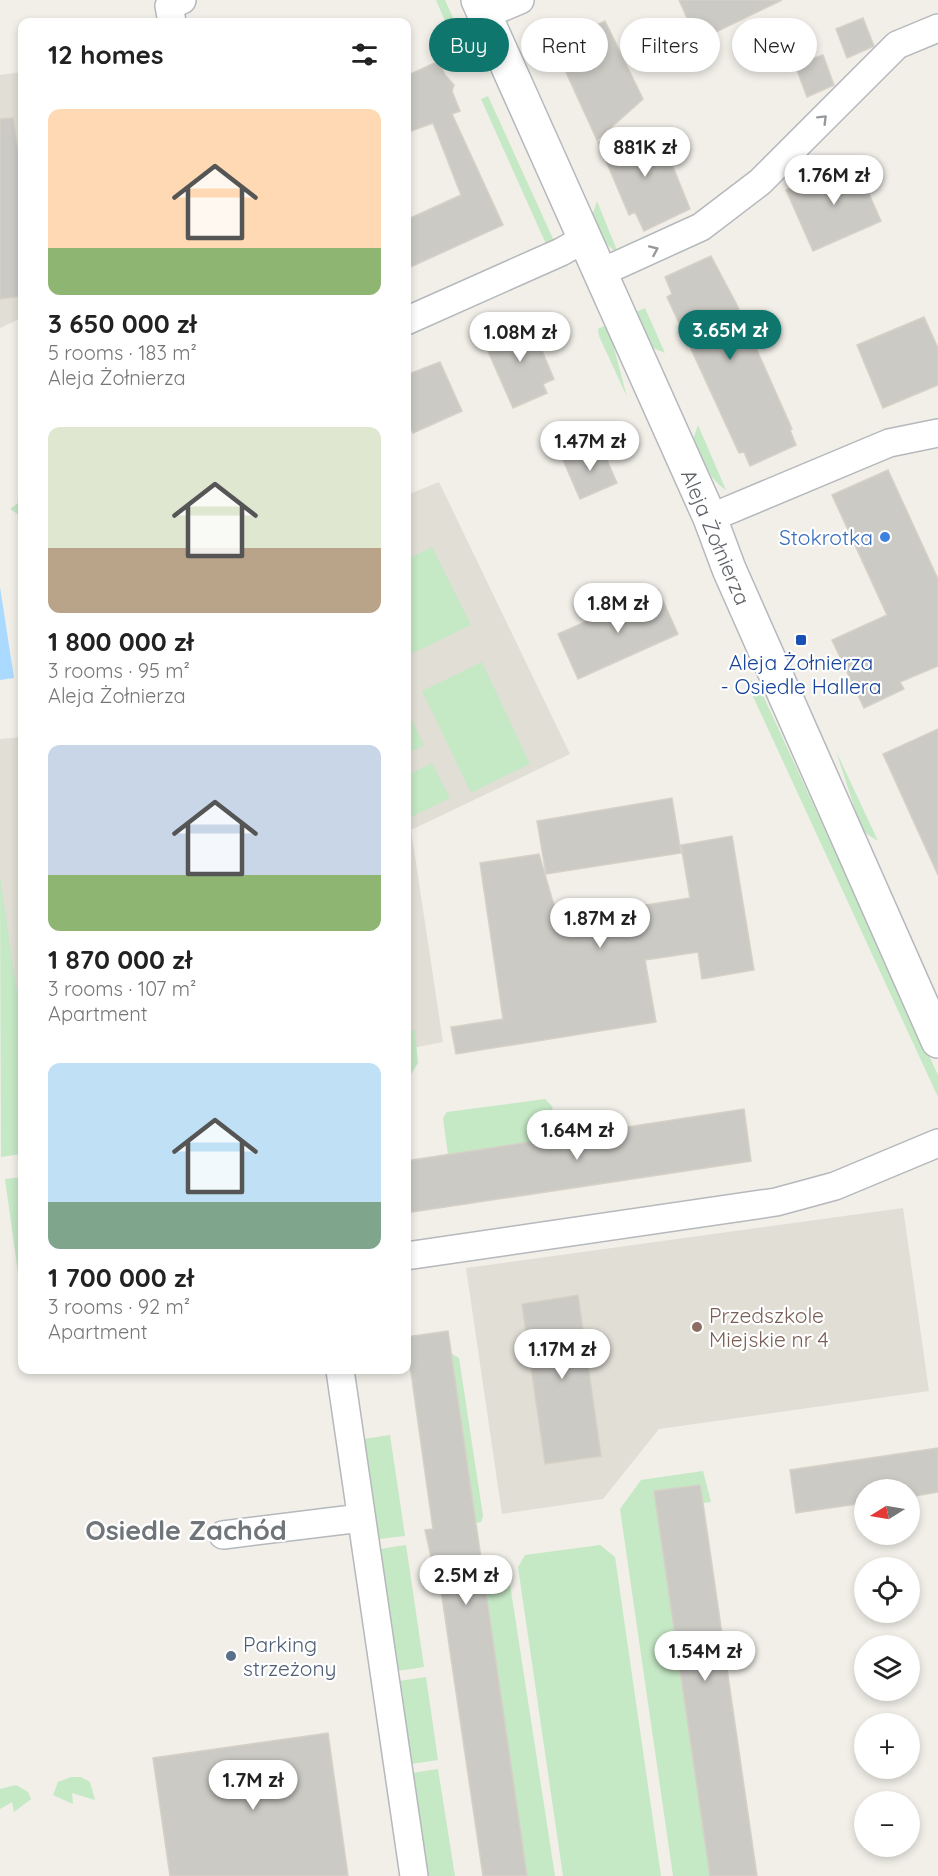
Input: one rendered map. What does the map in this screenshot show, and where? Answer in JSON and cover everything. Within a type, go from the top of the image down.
[{"type":"street","points":[[481,7],[520,0]]},
{"type":"street","name":"Aleja Żołnierza","points":[[481,7],[710,518],[729,569],[938,1041]]},
{"type":"street","points":[[600,273],[701,227],[760,182],[897,45],[938,28]]},
{"type":"street","points":[[411,319],[561,252],[584,239]]},
{"type":"street","points":[[710,518],[889,443],[938,433]]},
{"type":"street","points":[[411,1256],[776,1202],[835,1186],[938,1143]]},
{"type":"street","points":[[341,1374],[414,1876]]},
{"type":"street","points":[[223,1534],[361,1518]]},
{"type":"shaded area","points":[[18,73],[18,320],[0,328],[0,75]]},
{"type":"shaded area","points":[[439,482],[570,754],[411,830],[411,493]]},
{"type":"shaded area","points":[[18,737],[18,1012],[0,892],[0,739]]},
{"type":"shaded area","points":[[411,830],[443,1042],[411,1048]]},
{"type":"shaded area","name":"Przedszkole Miejskie nr 4","points":[[903,1208],[929,1391],[659,1429],[603,1499],[502,1514],[466,1268]]},
{"type":"green space","points":[[436,0],[445,0],[453,18],[444,18]]},
{"type":"green space","points":[[488,96],[554,241],[546,244],[481,99]]},
{"type":"green space","points":[[597,201],[618,253],[605,242],[594,222],[592,216]]},
{"type":"green space","points":[[645,308],[665,353],[651,347],[636,312]]},
{"type":"green space","points":[[606,325],[627,397],[599,336],[598,329]]},
{"type":"green space","points":[[698,425],[726,490],[710,474],[693,440]]},
{"type":"green space","points":[[18,503],[18,514],[10,509]]},
{"type":"green space","points":[[432,547],[471,625],[411,654],[411,557]]},
{"type":"green space","points":[[482,662],[530,764],[471,793],[422,691]]},
{"type":"green space","points":[[745,679],[753,681],[760,689],[938,1075],[938,1097]]},
{"type":"green space","points":[[411,717],[424,745],[411,752]]},
{"type":"green space","points":[[836,751],[878,841],[862,831]]},
{"type":"green space","points":[[432,763],[450,798],[411,817],[411,773]]},
{"type":"green space","points":[[0,876],[18,999],[18,1155],[1,1157]]},
{"type":"green space","points":[[411,1030],[415,1030],[418,1063],[411,1074]]},
{"type":"green space","points":[[545,1099],[552,1106],[558,1138],[521,1143],[484,1156],[482,1149],[448,1155],[443,1118],[447,1112]]},
{"type":"green space","points":[[18,1177],[18,1273],[5,1179]]},
{"type":"green space","points":[[451,1353],[459,1358],[483,1516],[481,1522],[476,1523]]},
{"type":"green space","points":[[390,1435],[405,1536],[378,1539],[364,1439]]},
{"type":"green space","points":[[703,1471],[711,1502],[703,1503],[700,1485],[655,1491],[710,1876],[673,1876],[620,1509],[641,1480]]},
{"type":"green space","points":[[406,1545],[424,1667],[397,1671],[380,1549]]},
{"type":"green space","points":[[600,1545],[615,1557],[661,1876],[563,1876],[518,1567],[525,1555]]},
{"type":"green space","points":[[481,1561],[501,1561],[507,1565],[555,1876],[527,1876]]},
{"type":"green space","points":[[426,1677],[438,1760],[411,1764],[399,1681]]},
{"type":"green space","points":[[438,1769],[455,1876],[428,1876],[412,1773]]},
{"type":"green space","points":[[71,1777],[81,1777],[90,1782],[95,1800],[72,1793],[73,1804],[53,1795],[58,1782]]},
{"type":"green space","points":[[16,1785],[28,1792],[31,1799],[14,1812],[12,1802],[0,1809],[0,1789]]},
{"type":"water","points":[[0,587],[14,678],[0,680]]},
{"type":"building","points":[[679,0],[782,0],[745,18],[732,18],[732,24],[720,30],[720,18],[687,18]]},
{"type":"building","points":[[863,18],[874,46],[847,58],[836,29]]},
{"type":"building","points":[[608,27],[620,52],[620,72],[630,72],[643,99],[597,140],[566,72],[608,72]]},
{"type":"building","points":[[823,55],[834,85],[807,97],[798,72],[817,72],[817,57]]},
{"type":"building","points":[[429,66],[429,72],[444,72],[454,85],[452,91],[460,111],[452,114],[503,225],[411,267],[411,218],[461,195],[433,123],[411,131],[411,74]]},
{"type":"building","points":[[13,118],[18,150],[18,297],[0,299],[0,119]]},
{"type":"building","points":[[658,130],[690,209],[644,231],[635,212],[629,215],[598,142]]},
{"type":"building","points":[[854,160],[881,221],[813,251],[786,190]]},
{"type":"building","points":[[711,256],[737,305],[792,429],[790,430],[796,445],[750,466],[744,452],[739,453],[667,297],[672,294],[665,277]]},
{"type":"building","points":[[924,317],[938,348],[938,385],[883,408],[857,345]]},
{"type":"building","points":[[529,320],[554,379],[543,384],[547,393],[513,408],[483,340]]},
{"type":"building","points":[[440,362],[462,411],[413,433],[411,429],[411,373]]},
{"type":"building","points":[[600,444],[617,483],[580,499],[563,460]]},
{"type":"building","name":"Stokrotka","points":[[888,470],[938,579],[938,666],[900,682],[904,689],[864,708],[832,640],[887,615],[832,495]]},
{"type":"building","points":[[658,590],[678,634],[578,679],[558,634]]},
{"type":"building","points":[[938,729],[938,875],[883,754]]},
{"type":"building","points":[[672,798],[681,853],[546,874],[537,821]]},
{"type":"building","points":[[732,836],[754,970],[702,979],[698,952],[645,960],[656,1022],[456,1054],[451,1027],[503,1019],[480,863],[539,854],[558,919],[690,898],[681,845]]},
{"type":"building","points":[[744,1109],[751,1161],[411,1212],[411,1160]]},
{"type":"building","points":[[578,1295],[601,1456],[545,1464],[522,1304]]},
{"type":"building","points":[[448,1331],[527,1876],[483,1876],[436,1556],[431,1557],[425,1530],[433,1529],[411,1373],[411,1336]]},
{"type":"building","points":[[938,1448],[938,1492],[920,1495],[920,1479],[854,1479],[854,1504],[796,1513],[790,1470]]},
{"type":"building","points":[[700,1485],[757,1876],[710,1876],[654,1491]]},
{"type":"building","points":[[328,1733],[348,1876],[170,1876],[153,1758]]},
{"type":"place","name":"Stokrotka","points":[[885,537]]},
{"type":"place","name":"Aleja Żołnierza - Osiedle Hallera","points":[[801,640]]},
{"type":"place","name":"Przedszkole Miejskie nr 4","points":[[697,1327]]},
{"type":"place","name":"Parking strzeżony","points":[[231,1656]]},
{"type":"district","name":"Osiedle Zachód","points":[[186,1530]]}]
